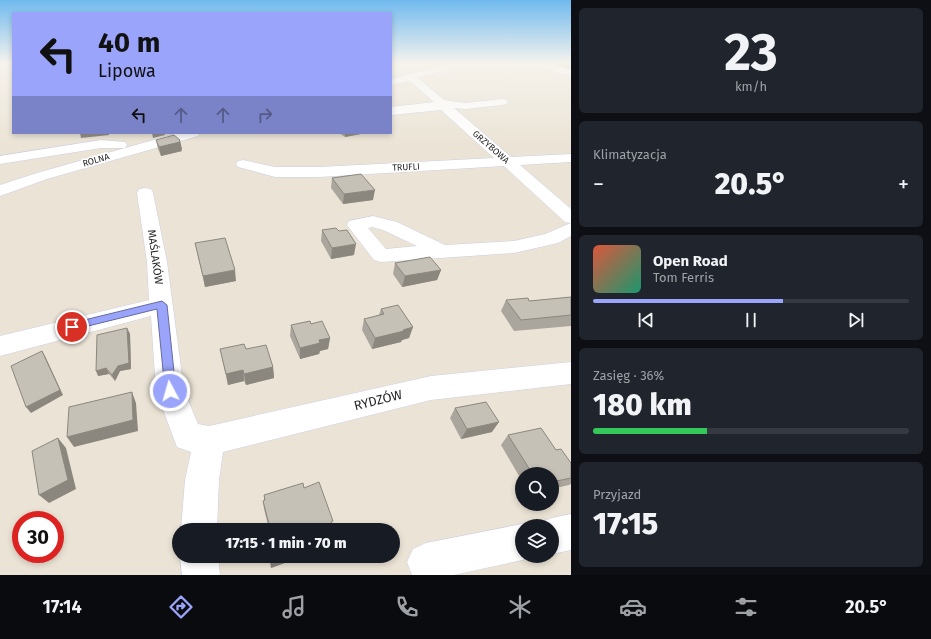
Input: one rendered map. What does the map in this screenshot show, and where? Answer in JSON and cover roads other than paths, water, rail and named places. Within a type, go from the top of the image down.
[{"type":"street","name":"GRZYBOWA","points":[[426,90],[571,218]]},
{"type":"street","points":[[392,110],[444,107],[453,109],[502,102]]},
{"type":"street","name":"ROLNA","points":[[0,191],[139,143],[188,134]]},
{"type":"street","points":[[0,160],[101,144],[122,145],[139,143]]},
{"type":"street","name":"TRUFLI","points":[[243,164],[274,172],[318,172],[571,158]]},
{"type":"street","name":"MAŚLAKÓW","points":[[145,193],[157,262],[170,391],[199,439]]},
{"type":"street","points":[[442,251],[514,247],[552,239],[571,229]]},
{"type":"street","points":[[0,346],[162,305]]},
{"type":"street","name":"RYDZÓW","points":[[199,439],[431,388],[571,373]]},
{"type":"street","points":[[199,439],[202,480],[199,523]]},
{"type":"street","points":[[559,535],[571,532]]},
{"type":"street","points":[[432,575],[426,562],[515,543]]},
{"type":"street","points":[[200,563],[201,575]]}]
